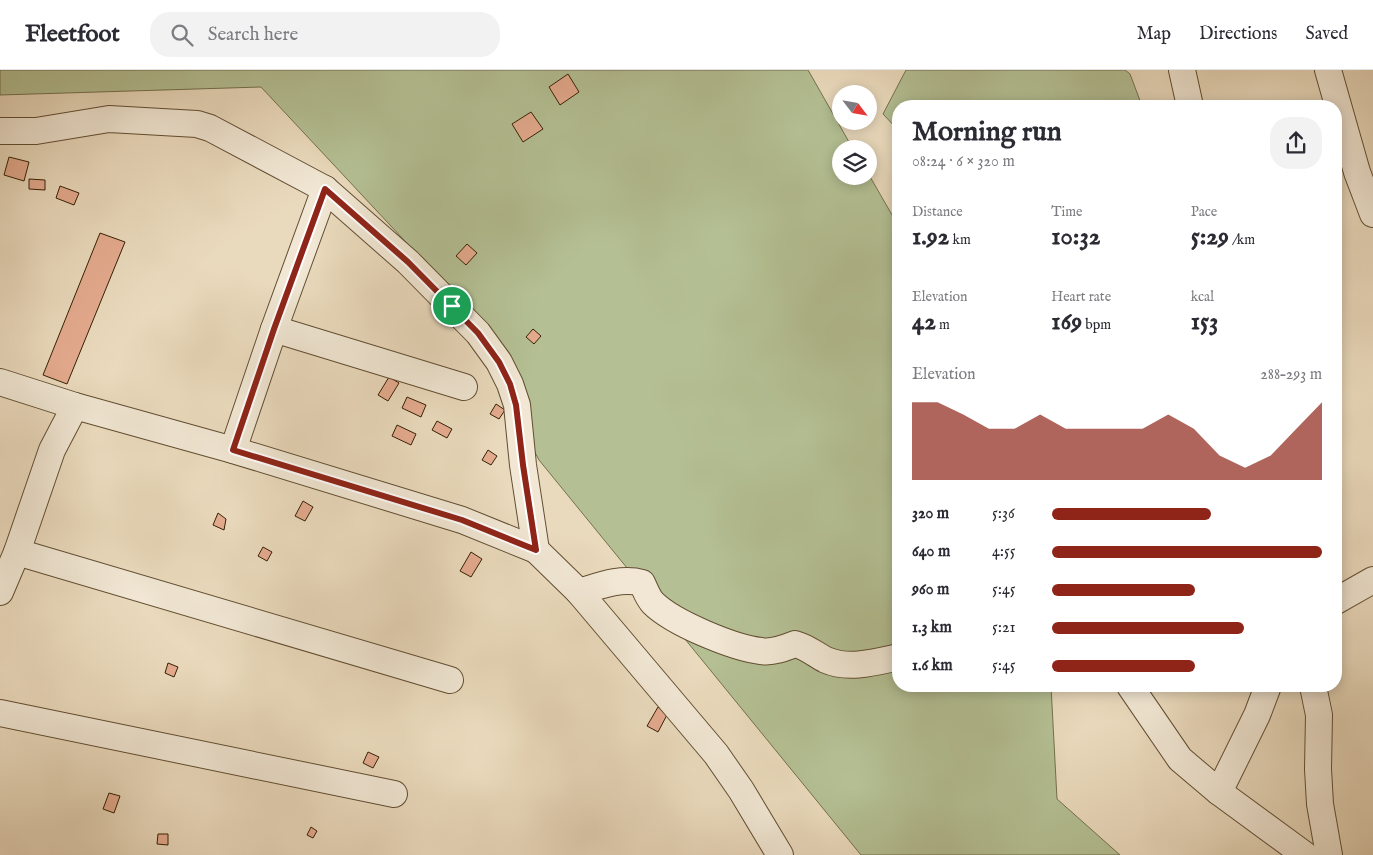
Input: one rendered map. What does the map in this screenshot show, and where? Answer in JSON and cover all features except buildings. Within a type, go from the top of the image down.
[{"type":"street","points":[[1182,70],[1189,100]]},
{"type":"street","points":[[1328,70],[1337,100]]},
{"type":"street","points":[[0,131],[36,131],[109,119],[197,124],[221,132],[325,189],[408,262],[478,333],[499,362],[510,384],[516,405],[536,550]]},
{"type":"street","points":[[1342,119],[1357,172],[1373,214]]},
{"type":"street","points":[[233,450],[274,329],[325,189]]},
{"type":"street","points":[[274,329],[464,388]]},
{"type":"street","points":[[0,382],[75,406],[233,450],[462,520],[536,550],[579,592],[716,754],[741,790],[780,855]]},
{"type":"street","points":[[0,592],[17,552],[52,450],[75,406]]},
{"type":"street","points":[[17,552],[450,680]]},
{"type":"street","points":[[579,592],[598,586],[631,580],[642,583],[652,602],[666,614],[697,631],[737,645],[761,651],[795,644],[826,660],[843,665],[870,663],[892,658]]},
{"type":"street","points":[[1342,598],[1373,580]]},
{"type":"street","points":[[1134,692],[1180,759],[1219,792],[1305,855]]},
{"type":"street","points":[[1219,792],[1257,715],[1266,692]]},
{"type":"street","points":[[1314,692],[1319,715],[1318,769],[1320,804],[1330,855]]},
{"type":"street","points":[[0,712],[394,794]]},
{"type":"green space","points":[[0,70],[808,70],[832,112],[832,130],[842,130],[848,140],[832,140],[832,185],[875,185],[892,215],[892,692],[1051,692],[1057,799],[1120,855],[861,855],[539,460],[447,286],[261,87],[0,95]]},
{"type":"green space","points":[[906,70],[1125,70],[1130,74],[1140,100],[892,100],[892,124],[883,114]]},
{"type":"route","points":[[325,189],[408,262],[452,306],[478,333],[499,362],[510,384],[516,405],[536,550],[462,520],[233,450],[274,329],[325,189]]}]
